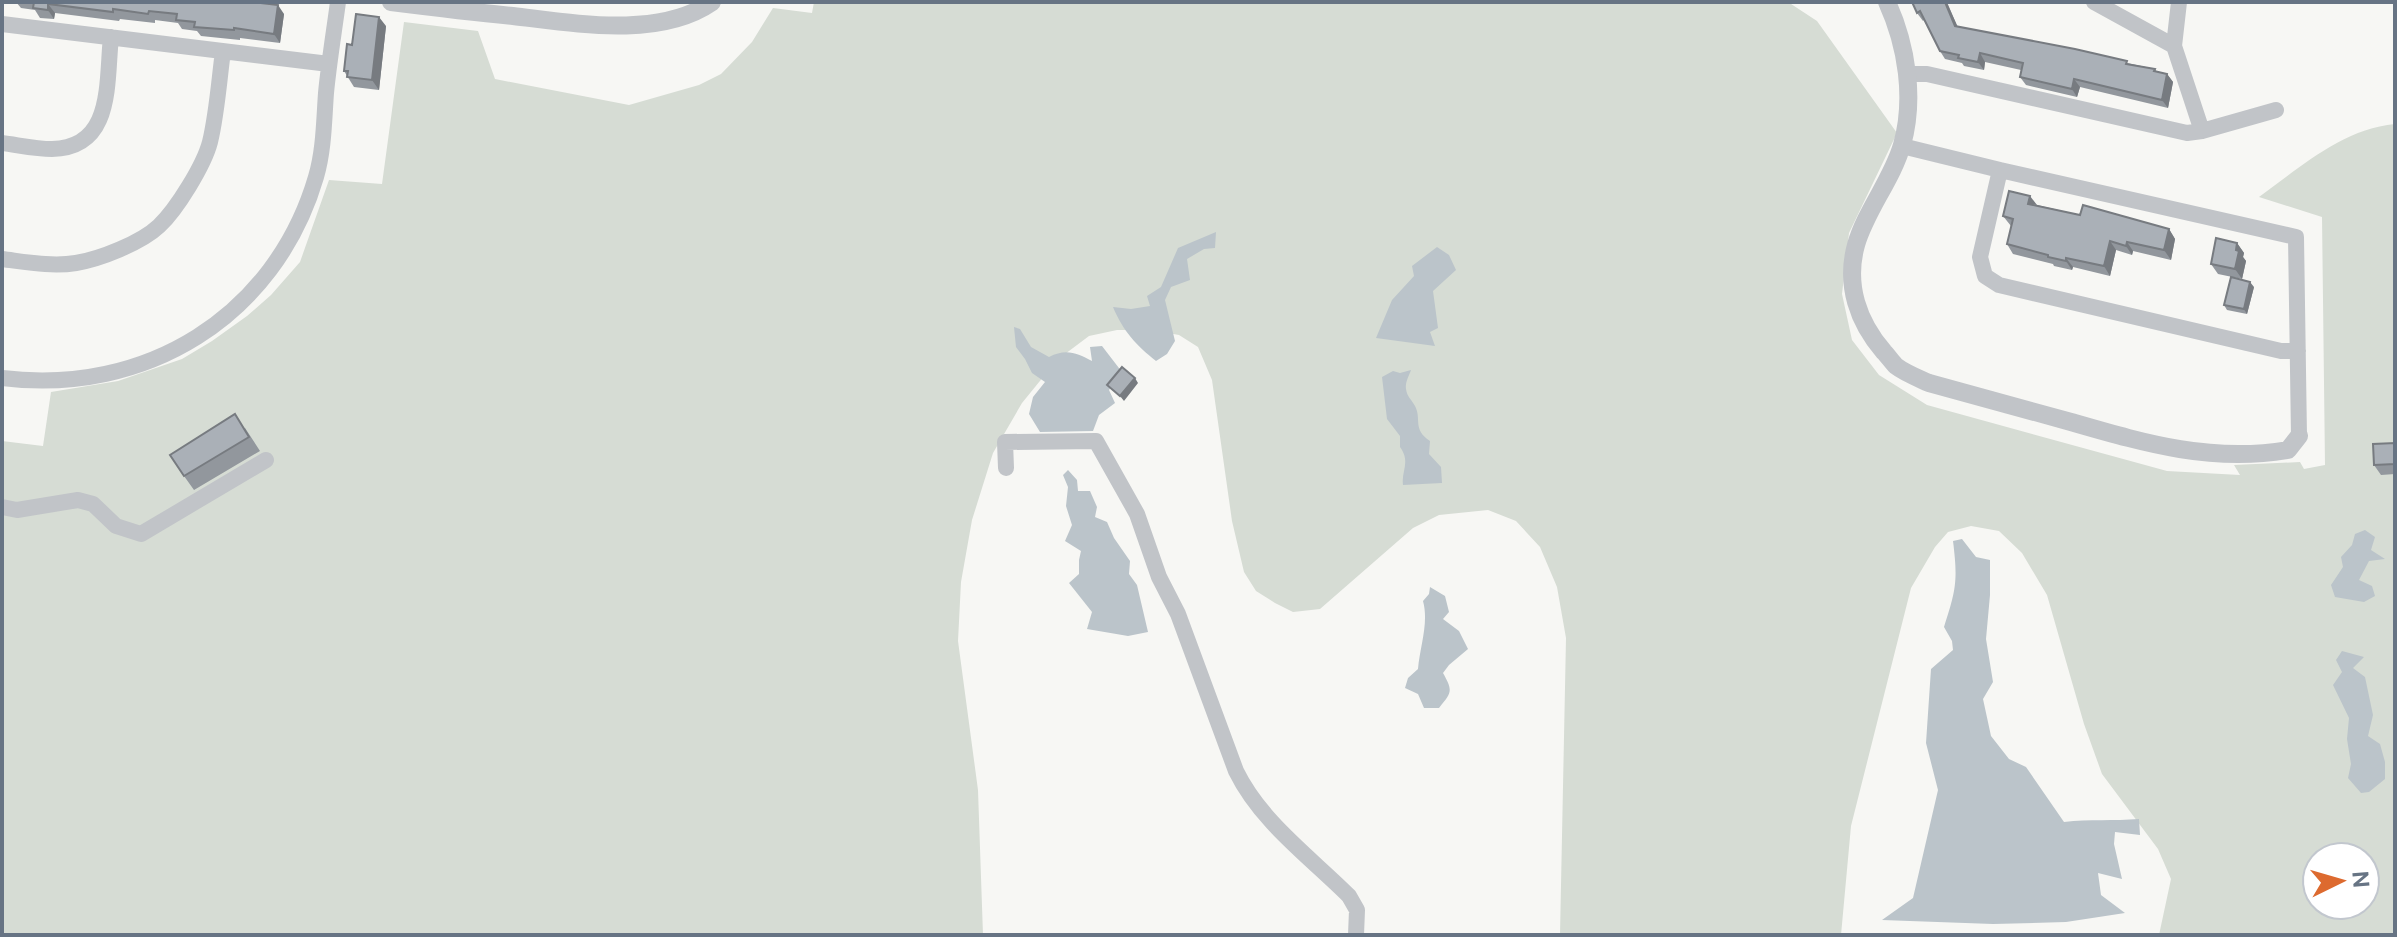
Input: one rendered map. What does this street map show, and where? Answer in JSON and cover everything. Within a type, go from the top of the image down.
[{"type":"street","points":[[2,378],[51,382],[95,378],[127,370],[171,353],[202,335],[262,280],[292,236],[316,176],[338,2]]},
{"type":"street","points":[[391,2],[474,7],[621,26],[671,20],[712,2]]},
{"type":"street","points":[[1887,2],[1902,44],[1908,74],[1908,111],[1902,146],[1856,244],[1851,273],[1856,306],[1870,336],[1896,366],[1929,383],[2150,445],[2228,455],[2266,453],[2288,450],[2299,436],[2296,237],[1902,146]]},
{"type":"street","points":[[2094,2],[2174,46]]},
{"type":"street","points":[[2179,2],[2174,46],[2202,131]]},
{"type":"street","points":[[2,24],[329,64]]},
{"type":"street","points":[[2,143],[52,149],[76,146],[93,133],[103,114],[111,37]]},
{"type":"street","points":[[2,259],[75,263],[130,244],[159,226],[188,188],[209,145],[223,51]]},
{"type":"street","points":[[1908,74],[1927,74],[2187,133],[2276,110]]},
{"type":"street","points":[[2000,170],[1980,257],[1985,276],[1999,285],[2281,351],[2298,351]]},
{"type":"street","points":[[1006,468],[1005,442],[1096,441],[1137,514],[1159,577],[1178,614],[1246,791],[1273,823],[1349,896],[1357,910],[1356,935]]},
{"type":"street","points":[[2,507],[17,510],[78,500],[93,504],[116,526],[141,534],[266,460]]},
{"type":"shaded area","points":[[814,2],[1788,2],[1817,21],[1897,133],[1849,233],[1842,294],[1852,340],[1879,375],[1927,405],[2167,471],[2240,475],[2234,465],[2300,462],[2304,469],[2325,465],[2322,217],[2259,197],[2340,141],[2376,127],[2395,124],[2395,935],[2159,935],[2171,879],[2158,849],[2102,774],[2084,724],[2047,595],[2022,553],[1999,531],[1971,526],[1948,532],[1935,547],[1911,588],[1851,826],[1841,935],[1560,935],[1566,638],[1557,587],[1540,547],[1516,521],[1488,510],[1439,515],[1413,528],[1320,609],[1293,612],[1275,603],[1256,591],[1244,572],[1232,521],[1212,380],[1198,347],[1179,335],[1151,330],[1117,330],[1089,336],[1057,360],[1022,403],[993,453],[972,520],[961,582],[958,641],[978,790],[983,935],[2,935],[2,441],[43,446],[51,392],[118,381],[182,359],[212,341],[271,295],[300,262],[329,180],[382,184],[404,22],[478,31],[495,79],[629,105],[699,85],[721,74],[752,42],[773,8],[812,13]]},
{"type":"shaded area","points":[[1216,232],[1215,248],[1204,249],[1187,259],[1190,280],[1171,287],[1165,300],[1175,341],[1167,354],[1156,361],[1131,337],[1113,307],[1131,309],[1150,306],[1147,296],[1161,287],[1178,248]]},
{"type":"shaded area","points":[[1437,247],[1449,255],[1456,270],[1433,291],[1438,328],[1430,332],[1435,346],[1376,338],[1392,300],[1414,276],[1412,266]]},
{"type":"shaded area","points":[[1014,327],[1020,329],[1031,347],[1049,357],[1071,353],[1092,361],[1090,347],[1102,346],[1122,372],[1109,390],[1115,403],[1099,415],[1093,431],[1040,432],[1029,414],[1033,397],[1045,382],[1032,373],[1016,347]]},
{"type":"shaded area","points":[[1411,370],[1406,384],[1407,392],[1417,411],[1421,432],[1430,441],[1429,454],[1441,467],[1442,483],[1403,485],[1405,457],[1400,447],[1400,436],[1387,419],[1382,377],[1393,371]]},
{"type":"shaded area","points":[[1068,470],[1077,480],[1078,491],[1090,491],[1097,507],[1095,517],[1107,522],[1130,561],[1129,574],[1137,585],[1148,632],[1128,636],[1087,629],[1092,612],[1069,583],[1079,574],[1081,551],[1065,541],[1072,525],[1066,506],[1068,487],[1063,475]]},
{"type":"shaded area","points":[[2365,530],[2375,537],[2371,550],[2385,559],[2369,561],[2359,580],[2372,586],[2375,596],[2364,602],[2335,597],[2331,585],[2343,567],[2341,557],[2352,545],[2355,534]]},
{"type":"shaded area","points":[[1962,539],[1976,557],[1990,560],[1986,639],[1993,682],[1983,699],[1991,736],[2009,759],[2026,767],[2064,822],[2139,819],[2140,835],[2115,832],[2114,844],[2122,879],[2098,873],[2101,895],[2125,913],[2066,922],[1993,924],[1882,920],[1913,898],[1938,790],[1926,743],[1931,669],[1953,650],[1944,627],[1955,585],[1953,541]]},
{"type":"shaded area","points":[[1430,587],[1445,596],[1449,612],[1443,619],[1459,631],[1468,649],[1443,673],[1450,691],[1439,708],[1424,708],[1418,694],[1405,688],[1408,678],[1418,669],[1425,626],[1423,601]]},
{"type":"shaded area","points":[[2342,651],[2364,657],[2353,668],[2365,677],[2373,715],[2368,736],[2380,744],[2385,762],[2385,779],[2369,792],[2361,793],[2348,778],[2351,764],[2347,739],[2349,718],[2333,685],[2342,672],[2336,660]]},
{"type":"building","points":[[34,2],[253,2],[278,5],[274,34],[234,28],[194,27],[195,22],[176,20],[177,14],[113,9],[113,12],[48,4],[48,10],[33,8]]},
{"type":"building","points":[[1912,2],[1945,2],[1955,26],[2075,49],[2155,69],[2167,74],[2162,100],[2074,79],[2072,89],[2020,77],[2023,63],[1980,53],[1978,62],[1940,51],[1920,11],[1917,13]]},
{"type":"building","points":[[356,14],[379,17],[372,80],[347,77],[348,71],[344,71],[347,44],[352,45]]},
{"type":"building","points":[[2009,191],[2030,196],[2028,204],[2080,215],[2083,205],[2169,229],[2164,250],[2110,241],[2104,266],[2048,257],[2007,244],[2013,219],[2003,216]]},
{"type":"building","points":[[2216,238],[2237,243],[2236,250],[2239,251],[2235,269],[2211,264]]},
{"type":"building","points":[[2231,277],[2250,282],[2244,309],[2224,305]]},
{"type":"building","points":[[1122,367],[1135,378],[1120,396],[1107,385]]},
{"type":"building","points":[[235,414],[249,437],[184,476],[170,455]]},
{"type":"building","points":[[2395,443],[2395,464],[2374,465],[2373,444]]}]
